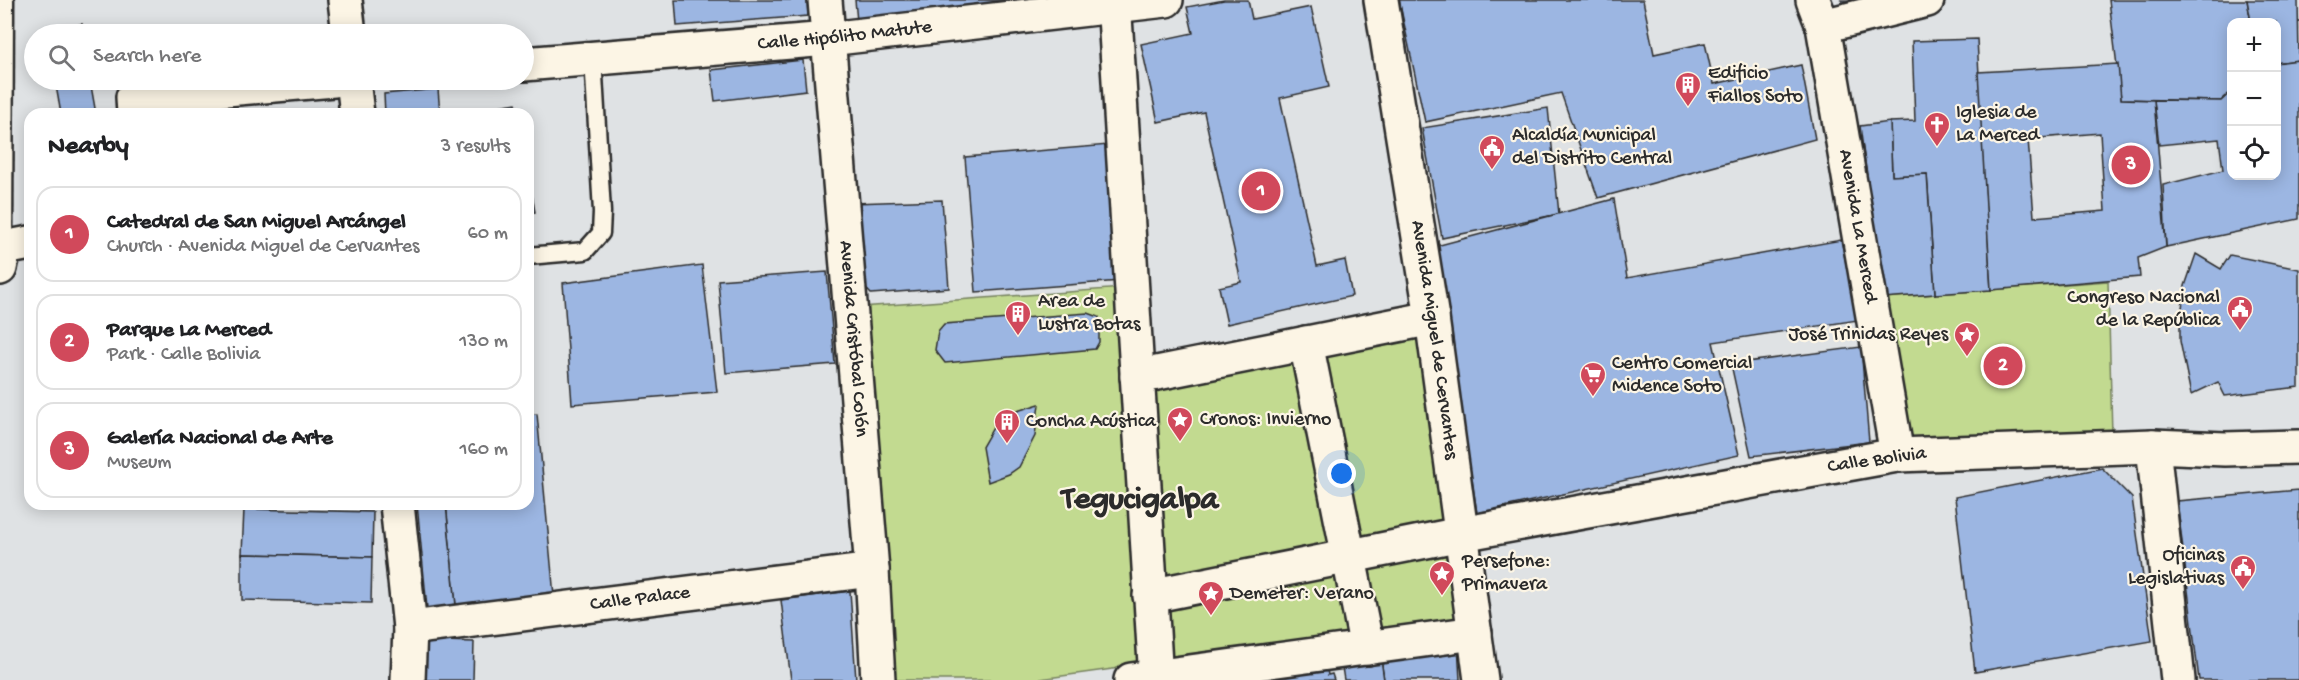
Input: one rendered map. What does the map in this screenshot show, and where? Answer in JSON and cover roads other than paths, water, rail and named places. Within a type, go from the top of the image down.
[{"type":"street","points":[[345,0],[348,24]]},
{"type":"street","name":"Avenida Cristóbal Colón","points":[[825,0],[872,570],[878,680]]},
{"type":"street","name":"Calle Hipólito Matute","points":[[534,63],[828,39],[1115,4],[1166,0]]},
{"type":"street","name":"Avenida Miguel de Cervantes","points":[[1381,0],[1432,318],[1481,680]]},
{"type":"street","points":[[1818,13],[1927,0]]},
{"type":"street","points":[[1115,4],[1150,596],[1147,679],[1475,633]]},
{"type":"street","name":"Avenida La Merced","points":[[1818,13],[1897,455]]},
{"type":"street","points":[[134,108],[133,98],[222,90]]},
{"type":"street","points":[[354,90],[356,108]]},
{"type":"street","points":[[1137,377],[1432,318]]},
{"type":"street","points":[[1306,343],[1367,648]]},
{"type":"street","points":[[2153,446],[2178,680]]},
{"type":"street","name":"Calle Bolivia","points":[[1150,596],[1461,534],[1897,455],[2153,446],[2225,449],[2299,447]]},
{"type":"street","points":[[398,510],[411,628],[408,680]]},
{"type":"street","name":"Calle Palace","points":[[411,628],[872,570]]},
{"type":"lane","points":[[5,0],[11,253]]},
{"type":"lane","points":[[534,255],[585,251],[601,233],[602,212],[593,58]]},
{"type":"place","name":"Edificio Fiallos Soto","points":[[1688,108]]},
{"type":"place","name":"Iglesia de La Merced","points":[[1937,148]]},
{"type":"place","name":"Galería Nacional de Arte","points":[[2131,165]]},
{"type":"place","name":"Alcaldía Municipal del Distrito Central","points":[[1492,171]]},
{"type":"place","name":"Catedral de San Miguel Arcángel","points":[[1261,191]]},
{"type":"place","name":"Congreso Nacional de la República","points":[[2240,332]]},
{"type":"place","name":"Area de Lustra Botas","points":[[1018,337]]},
{"type":"place","name":"José Trinidas Reyes","points":[[1967,358]]},
{"type":"place","name":"Parque La Merced","points":[[2003,366]]},
{"type":"place","name":"Centro Comercial Midence Soto","points":[[1593,398]]},
{"type":"place","name":"Cronos: Invierno","points":[[1180,443]]},
{"type":"place","name":"Concha Acústica","points":[[1007,445]]},
{"type":"place","name":"Oficinas Legislativas","points":[[2243,591]]},
{"type":"place","name":"Persefone: Primavera","points":[[1442,597]]},
{"type":"place","name":"Demeter: Verano","points":[[1211,617]]},
{"type":"district","name":"Tegucigalpa","points":[[1140,501]]}]
